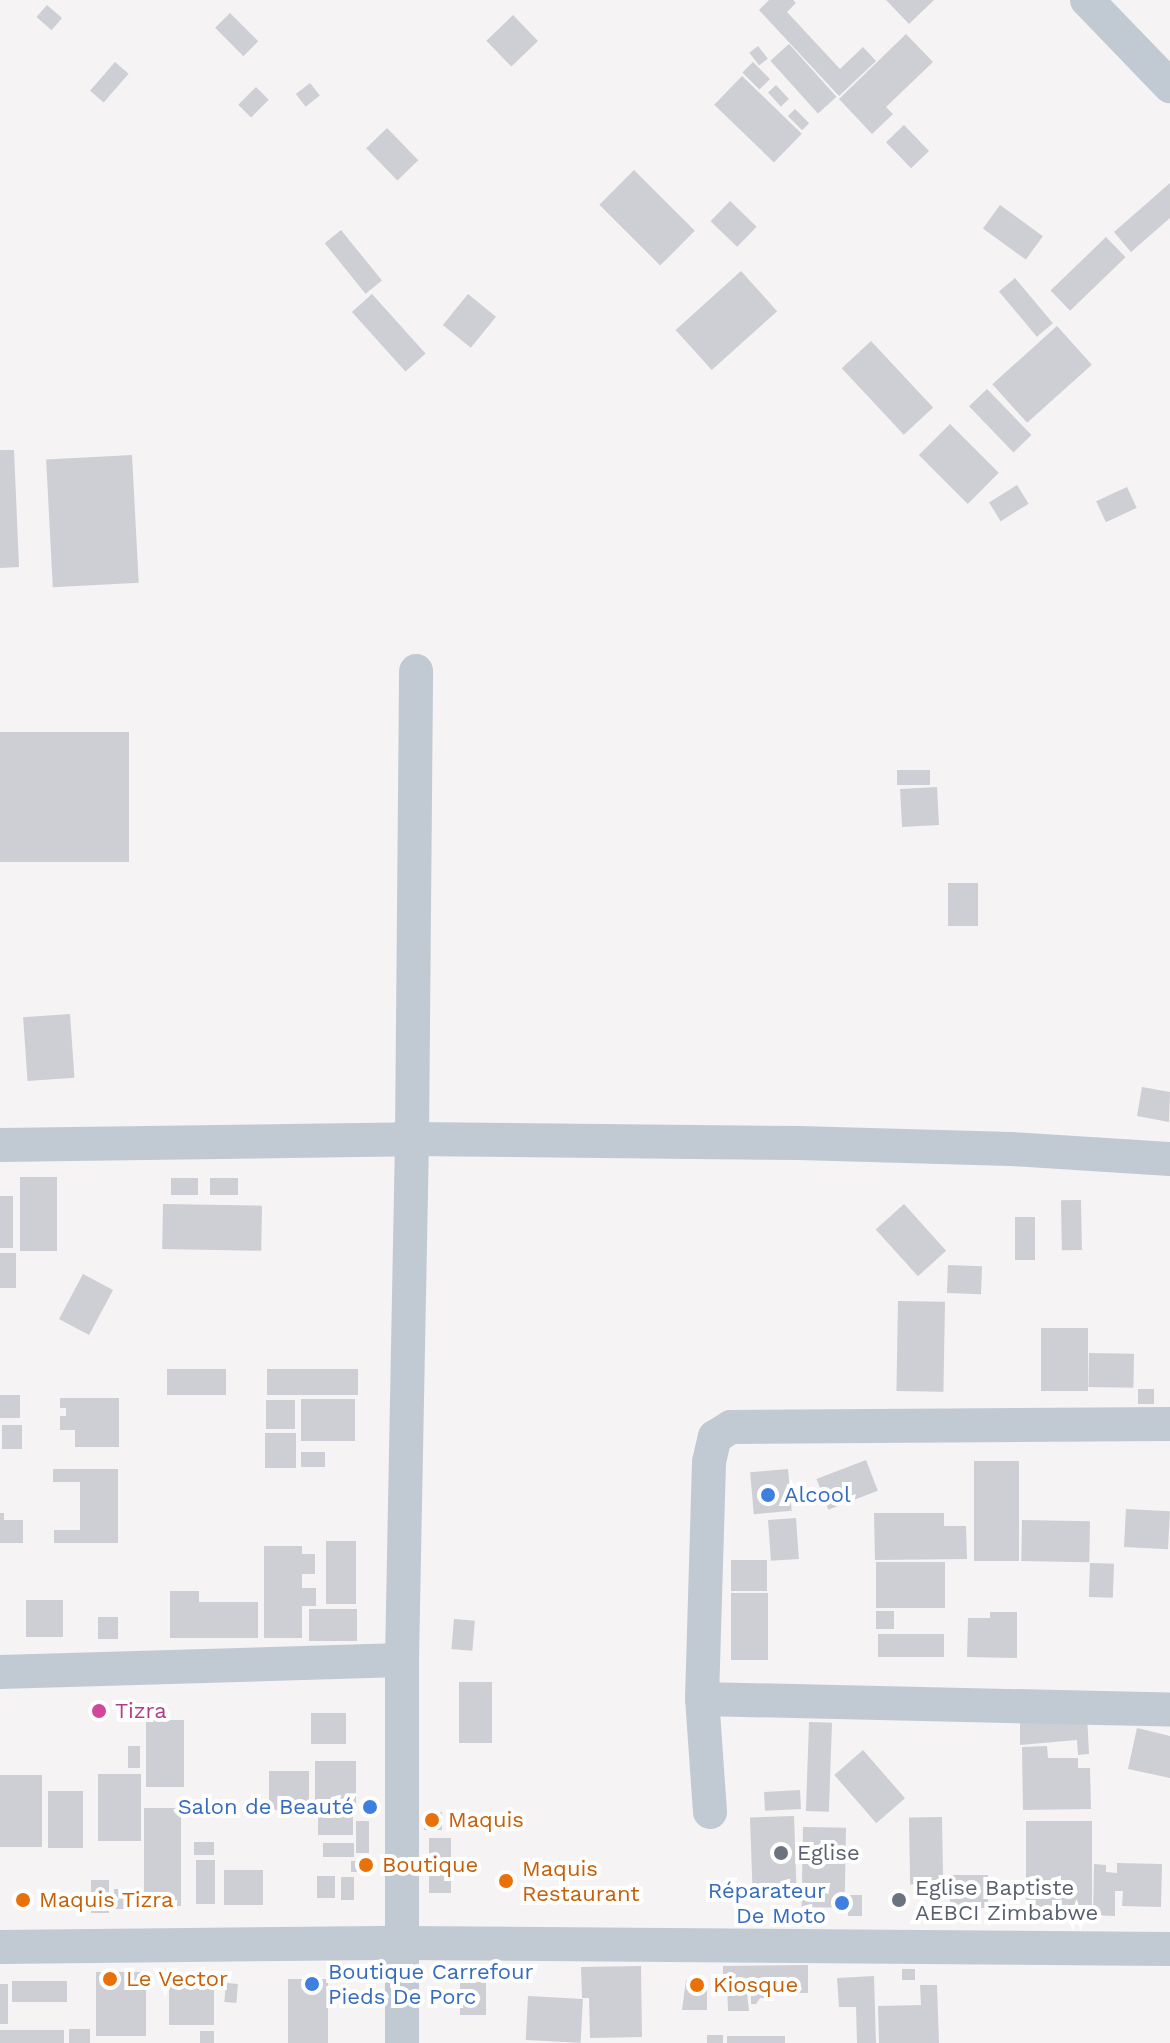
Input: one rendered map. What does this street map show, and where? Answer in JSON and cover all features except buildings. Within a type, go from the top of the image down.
[{"type":"street","points":[[1107,7],[1170,86]]},
{"type":"street","points":[[402,2043],[402,1660],[412,1139],[416,671]]},
{"type":"street","points":[[0,1145],[412,1139],[799,1143],[1011,1149],[1170,1159]]},
{"type":"street","points":[[710,1812],[702,1699],[709,1462],[715,1437],[731,1427],[1170,1424]]},
{"type":"street","points":[[0,1672],[402,1660]]},
{"type":"street","points":[[702,1699],[1170,1710]]},
{"type":"street","points":[[0,1947],[404,1943],[1170,1949]]},
{"type":"place","name":"Alcool","points":[[768,1495]]},
{"type":"place","name":"Tizra","points":[[99,1711]]},
{"type":"place","name":"Salon de Beauté","points":[[370,1807]]},
{"type":"place","name":"Maquis","points":[[432,1820]]},
{"type":"place","name":"Eglise","points":[[781,1853]]},
{"type":"place","name":"Boutique","points":[[366,1865]]},
{"type":"place","name":"Maquis Restaurant","points":[[506,1881]]},
{"type":"place","name":"Maquis Tizra","points":[[23,1900]]},
{"type":"place","name":"Eglise Baptiste AEBCI Zimbabwe","points":[[899,1900]]},
{"type":"place","name":"Réparateur De Moto","points":[[842,1903]]},
{"type":"place","name":"Le Vector","points":[[110,1979]]},
{"type":"place","name":"Boutique Carrefour Pieds De Porc","points":[[312,1984]]},
{"type":"place","name":"Kiosque","points":[[697,1985]]}]
